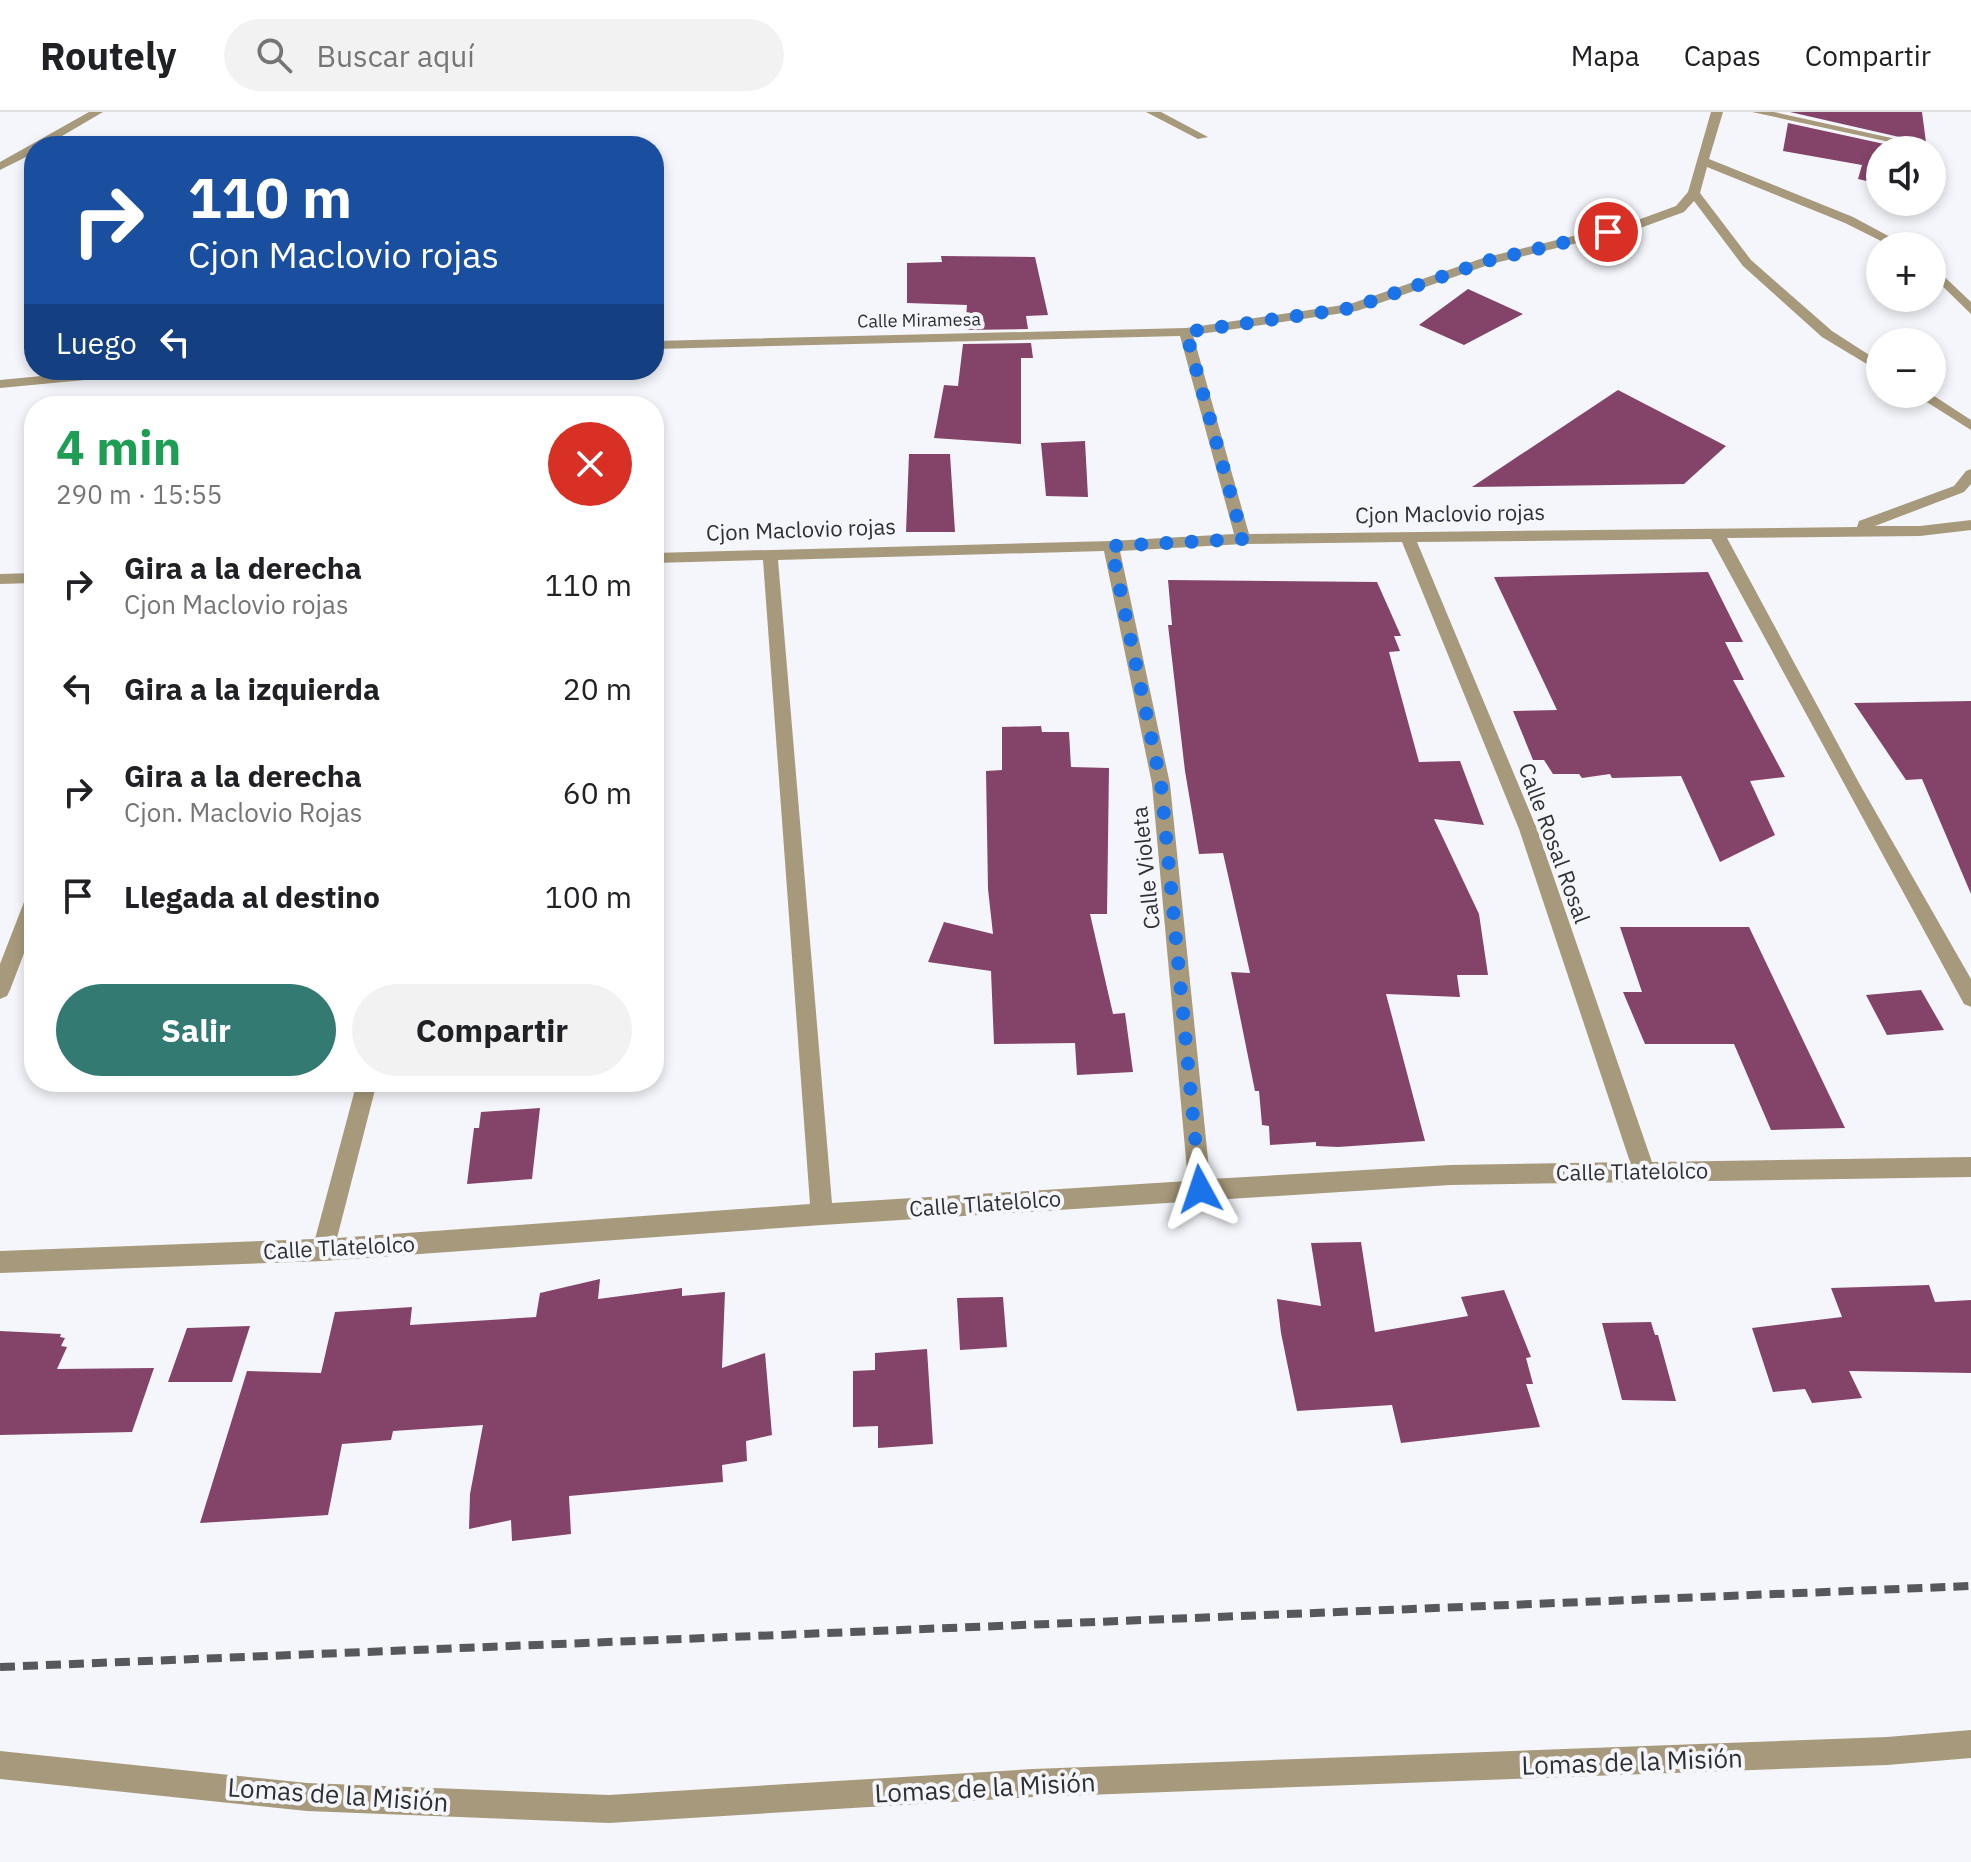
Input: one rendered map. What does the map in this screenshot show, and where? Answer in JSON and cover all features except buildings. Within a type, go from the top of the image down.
[{"type":"street","points":[[55,136],[97,112]]},
{"type":"street","points":[[1152,112],[1202,137]]},
{"type":"street","points":[[1717,112],[1694,193],[1747,263],[1827,334],[1866,359]]},
{"type":"street","points":[[1758,112],[1875,136]]},
{"type":"street","points":[[0,167],[24,154]]},
{"type":"street","points":[[1703,161],[1873,232]]},
{"type":"street","name":"Calle Miramesa","points":[[664,345],[1186,332],[1352,308],[1487,261],[1639,224],[1680,209],[1694,193]]},
{"type":"street","points":[[1946,284],[1971,310]]},
{"type":"street","points":[[1186,332],[1243,539]]},
{"type":"street","points":[[0,384],[42,380]]},
{"type":"street","points":[[1943,408],[1971,426]]},
{"type":"street","points":[[1845,532],[1959,489],[1971,474]]},
{"type":"street","name":"Cjon Maclovio rojas","points":[[664,558],[1111,546],[1243,539],[1920,531],[1971,525]]},
{"type":"street","points":[[1716,533],[1853,788],[1971,998]]},
{"type":"street","name":"Calle Rosal Rosal","points":[[1408,538],[1528,829],[1644,1170]]},
{"type":"street","name":"Calle Violeta","points":[[1111,546],[1161,784],[1200,1189]]},
{"type":"street","points":[[770,554],[822,1214]]},
{"type":"street","points":[[0,579],[24,578]]},
{"type":"street","points":[[0,990],[24,928]]},
{"type":"street","points":[[323,1250],[364,1092]]},
{"type":"street","name":"Calle Tlatelolco","points":[[0,1262],[323,1250],[822,1214],[1450,1175],[1971,1167]]},
{"type":"street","name":"Lomas de la Misión","points":[[0,1765],[307,1797],[609,1809],[1033,1783],[1887,1751],[1971,1744]]},
{"type":"railway","points":[[0,1667],[1971,1586]]},
{"type":"route","points":[[1200,1189],[1161,784],[1111,546],[1243,539],[1186,332],[1352,308],[1487,261],[1608,232]]}]
